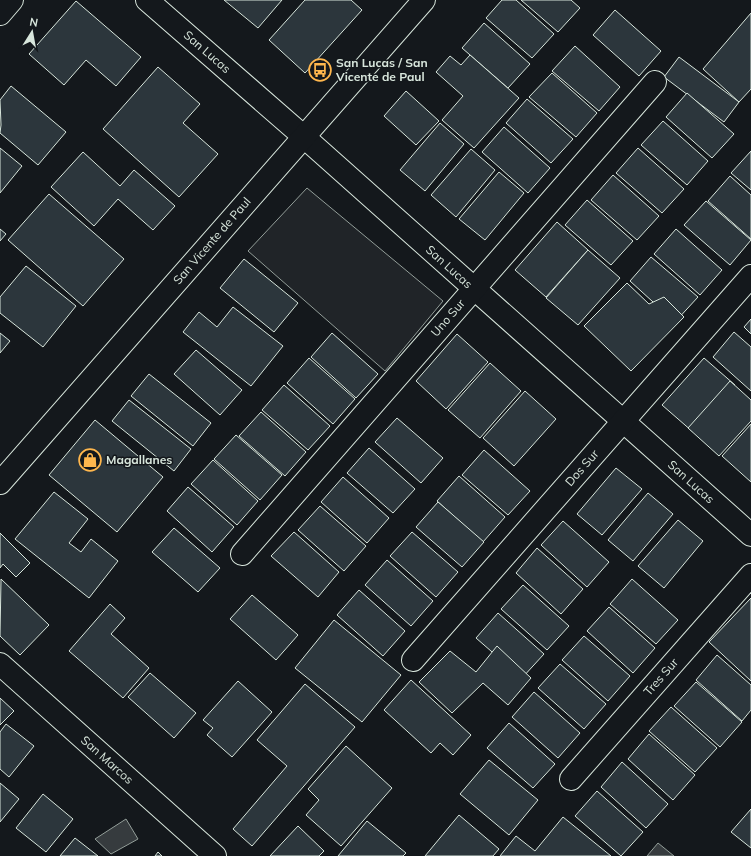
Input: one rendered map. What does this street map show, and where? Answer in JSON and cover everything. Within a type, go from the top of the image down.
[{"type":"street","points":[[0,14],[12,0]]},
{"type":"street","name":"San Lucas","points":[[146,0],[303,136],[751,536]]},
{"type":"street","name":"San Vicente de Paul","points":[[0,483],[303,136],[424,0]]},
{"type":"street","name":"Uno Sur","points":[[242,554],[655,82]]},
{"type":"street","name":"Dos Sur","points":[[413,660],[751,276]]},
{"type":"street","name":"Tres Sur","points":[[571,779],[751,575]]},
{"type":"street","name":"San Marcos","points":[[0,664],[215,856]]},
{"type":"shaded area","points":[[307,188],[443,301],[385,371],[248,251]]},
{"type":"shaded area","points":[[126,819],[138,839],[111,854],[95,839]]},
{"type":"shaded area","points":[[658,843],[674,856],[647,856]]},
{"type":"building","points":[[224,0],[282,0],[258,28]]},
{"type":"building","points":[[305,0],[351,0],[362,10],[305,73],[269,40]]},
{"type":"building","points":[[502,0],[516,0],[554,34],[532,58],[486,18]]},
{"type":"building","points":[[521,0],[571,0],[580,8],[558,32]]},
{"type":"building","points":[[76,1],[141,57],[116,86],[86,60],[64,85],[29,54]]},
{"type":"building","points":[[615,10],[661,51],[639,76],[593,35]]},
{"type":"building","points":[[751,13],[751,89],[739,102],[703,69]]},
{"type":"building","points":[[484,23],[530,64],[508,88],[462,48]]},
{"type":"building","points":[[575,46],[620,87],[599,111],[552,71]]},
{"type":"building","points":[[470,55],[519,98],[474,148],[442,120],[463,96],[436,72],[450,56],[461,65]]},
{"type":"building","points":[[679,57],[739,102],[724,122],[664,77]]},
{"type":"building","points":[[158,67],[200,104],[183,123],[218,154],[179,197],[103,129]]},
{"type":"building","points":[[552,73],[597,113],[576,137],[529,97]]},
{"type":"building","points":[[11,86],[66,132],[38,165],[0,133],[0,100]]},
{"type":"building","points":[[406,91],[439,121],[416,145],[384,116]]},
{"type":"building","points":[[687,93],[734,134],[712,158],[666,117]]},
{"type":"building","points":[[527,99],[573,139],[551,163],[506,123]]},
{"type":"building","points":[[663,121],[708,161],[687,185],[641,145]]},
{"type":"building","points":[[440,123],[464,144],[425,191],[400,170]]},
{"type":"building","points":[[504,127],[550,168],[528,193],[482,152]]},
{"type":"building","points":[[0,148],[22,166],[0,193]]},
{"type":"building","points":[[638,148],[684,189],[662,213],[616,173]]},
{"type":"building","points":[[471,149],[495,170],[456,217],[431,195]]},
{"type":"building","points":[[751,151],[751,190],[731,173]]},
{"type":"building","points":[[83,152],[120,186],[134,170],[175,206],[153,230],[118,199],[94,226],[51,187]]},
{"type":"building","points":[[499,172],[524,193],[485,240],[459,219]]},
{"type":"building","points":[[613,175],[659,216],[637,240],[591,200]]},
{"type":"building","points":[[730,176],[751,195],[751,239],[708,201]]},
{"type":"building","points":[[49,194],[124,259],[83,306],[8,240]]},
{"type":"building","points":[[587,200],[633,241],[611,265],[565,225]]},
{"type":"building","points":[[706,201],[751,240],[730,265],[684,225]]},
{"type":"building","points":[[557,222],[588,250],[546,297],[515,270]]},
{"type":"building","points":[[0,229],[6,234],[0,241]]},
{"type":"building","points":[[676,229],[722,270],[700,295],[654,254]]},
{"type":"building","points":[[588,250],[620,278],[578,325],[546,298]]},
{"type":"building","points":[[651,257],[698,297],[675,322],[630,281]]},
{"type":"building","points":[[244,259],[298,303],[274,332],[220,288]]},
{"type":"building","points":[[26,266],[76,306],[43,347],[0,313],[0,297]]},
{"type":"building","points":[[627,283],[649,304],[664,297],[684,317],[631,371],[584,326]]},
{"type":"building","points":[[233,307],[283,346],[251,386],[183,332],[199,312],[217,327]]},
{"type":"building","points":[[751,319],[751,334],[744,327]]},
{"type":"building","points":[[734,332],[751,347],[751,391],[713,357]]},
{"type":"building","points":[[0,333],[10,341],[0,353]]},
{"type":"building","points":[[332,333],[378,374],[356,398],[311,357]]},
{"type":"building","points":[[457,334],[488,362],[446,409],[416,381]]},
{"type":"building","points":[[196,350],[242,390],[220,415],[174,374]]},
{"type":"building","points":[[309,358],[355,399],[333,424],[287,383]]},
{"type":"building","points":[[704,358],[735,385],[693,432],[662,405]]},
{"type":"building","points":[[490,363],[521,391],[480,438],[448,410]]},
{"type":"building","points":[[149,374],[211,423],[193,446],[131,396]]},
{"type":"building","points":[[730,381],[751,400],[751,421],[719,456],[688,428]]},
{"type":"building","points":[[284,385],[330,426],[308,450],[262,410]]},
{"type":"building","points":[[525,391],[556,419],[514,466],[483,438]]},
{"type":"building","points":[[129,400],[191,449],[174,471],[112,421]]},
{"type":"building","points":[[261,412],[306,452],[285,476],[239,436]]},
{"type":"building","points":[[397,418],[443,458],[421,483],[375,442]]},
{"type":"building","points":[[95,420],[163,477],[117,532],[49,475]]},
{"type":"building","points":[[751,424],[751,482],[722,456]]},
{"type":"building","points":[[236,435],[282,475],[260,500],[214,459]]},
{"type":"building","points":[[369,448],[415,489],[393,513],[347,473]]},
{"type":"building","points":[[484,450],[530,491],[508,515],[462,475]]},
{"type":"building","points":[[213,460],[258,501],[237,525],[191,484]]},
{"type":"building","points":[[616,468],[642,489],[602,535],[577,514]]},
{"type":"building","points":[[459,476],[505,517],[483,542],[437,501]]},
{"type":"building","points":[[343,477],[389,518],[367,543],[321,502]]},
{"type":"building","points":[[188,487],[234,527],[212,552],[167,511]]},
{"type":"building","points":[[54,492],[88,519],[69,543],[81,552],[91,539],[118,561],[89,598],[15,539]]},
{"type":"building","points":[[648,493],[673,514],[633,561],[608,540]]},
{"type":"building","points":[[438,502],[484,542],[462,567],[416,527]]},
{"type":"building","points":[[320,506],[366,546],[344,571],[298,530]]},
{"type":"building","points":[[678,520],[703,541],[664,588],[638,566]]},
{"type":"building","points":[[563,521],[609,562],[587,587],[541,545]]},
{"type":"building","points":[[174,528],[220,568],[198,592],[152,552]]},
{"type":"building","points":[[294,532],[339,572],[318,597],[271,556]]},
{"type":"building","points":[[412,532],[458,572],[436,597],[390,556]]},
{"type":"building","points":[[0,533],[30,563],[16,577],[3,564],[0,568]]},
{"type":"building","points":[[537,548],[583,589],[561,614],[516,573]]},
{"type":"building","points":[[387,560],[433,601],[411,626],[365,585]]},
{"type":"building","points":[[1,579],[49,625],[20,655],[0,636]]},
{"type":"building","points":[[632,579],[678,620],[656,644],[610,604]]},
{"type":"building","points":[[523,585],[569,626],[547,650],[501,609]]},
{"type":"building","points":[[359,590],[405,631],[383,656],[337,615]]},
{"type":"building","points":[[252,595],[298,635],[276,660],[230,619]]},
{"type":"building","points":[[751,598],[751,681],[709,642]]},
{"type":"building","points":[[110,604],[125,618],[111,634],[149,668],[123,698],[69,651]]},
{"type":"building","points":[[609,607],[655,648],[633,673],[587,631]]},
{"type":"building","points":[[498,613],[544,654],[522,678],[476,638]]},
{"type":"building","points":[[334,620],[401,675],[362,722],[295,668]]},
{"type":"building","points":[[584,636],[630,676],[608,701],[562,660]]},
{"type":"building","points":[[497,646],[531,678],[508,705],[483,683],[452,713],[419,682],[450,651],[476,672]]},
{"type":"building","points":[[717,655],[751,685],[751,710],[742,721],[696,680]]},
{"type":"building","points":[[560,664],[606,704],[584,729],[538,688]]},
{"type":"building","points":[[150,673],[196,713],[174,738],[128,697]]},
{"type":"building","points":[[411,680],[471,735],[453,755],[440,743],[431,753],[384,710]]},
{"type":"building","points":[[238,681],[272,712],[232,757],[207,735],[213,728],[203,720]]},
{"type":"building","points":[[696,682],[742,722],[720,747],[674,706]]},
{"type":"building","points":[[305,684],[355,727],[252,846],[233,829],[287,766],[257,740]]},
{"type":"building","points":[[534,692],[580,733],[558,758],[512,717]]},
{"type":"building","points":[[0,698],[14,711],[0,725]]},
{"type":"building","points":[[671,707],[717,748],[695,772],[649,731]]},
{"type":"building","points":[[509,723],[555,764],[533,788],[487,748]]},
{"type":"building","points":[[6,724],[34,746],[9,777],[0,769],[0,732]]},
{"type":"building","points":[[649,734],[695,775],[673,800],[628,759]]},
{"type":"building","points":[[346,746],[392,788],[341,846],[306,815],[319,800],[308,789]]},
{"type":"building","points":[[489,760],[538,800],[509,835],[460,794]]},
{"type":"building","points":[[622,762],[668,804],[646,828],[601,787]]},
{"type":"building","points":[[0,783],[19,799],[0,822]]},
{"type":"building","points":[[597,791],[643,832],[621,856],[575,816]]},
{"type":"building","points":[[43,794],[73,819],[46,852],[16,828]]},
{"type":"building","points":[[751,809],[751,848],[731,832]]},
{"type":"building","points":[[459,815],[499,849],[493,856],[425,856]]},
{"type":"building","points":[[563,817],[611,856],[500,856],[516,836],[535,851]]},
{"type":"building","points":[[367,821],[406,853],[403,856],[338,856]]},
{"type":"building","points":[[298,826],[324,851],[319,856],[270,856]]},
{"type":"building","points":[[75,838],[98,856],[60,856]]},
{"type":"building","points":[[158,852],[162,856],[155,856]]},
{"type":"place","name":"San Lucas / San Vicente de Paul","points":[[320,70]]},
{"type":"place","name":"Magallanes","points":[[90,460]]}]
